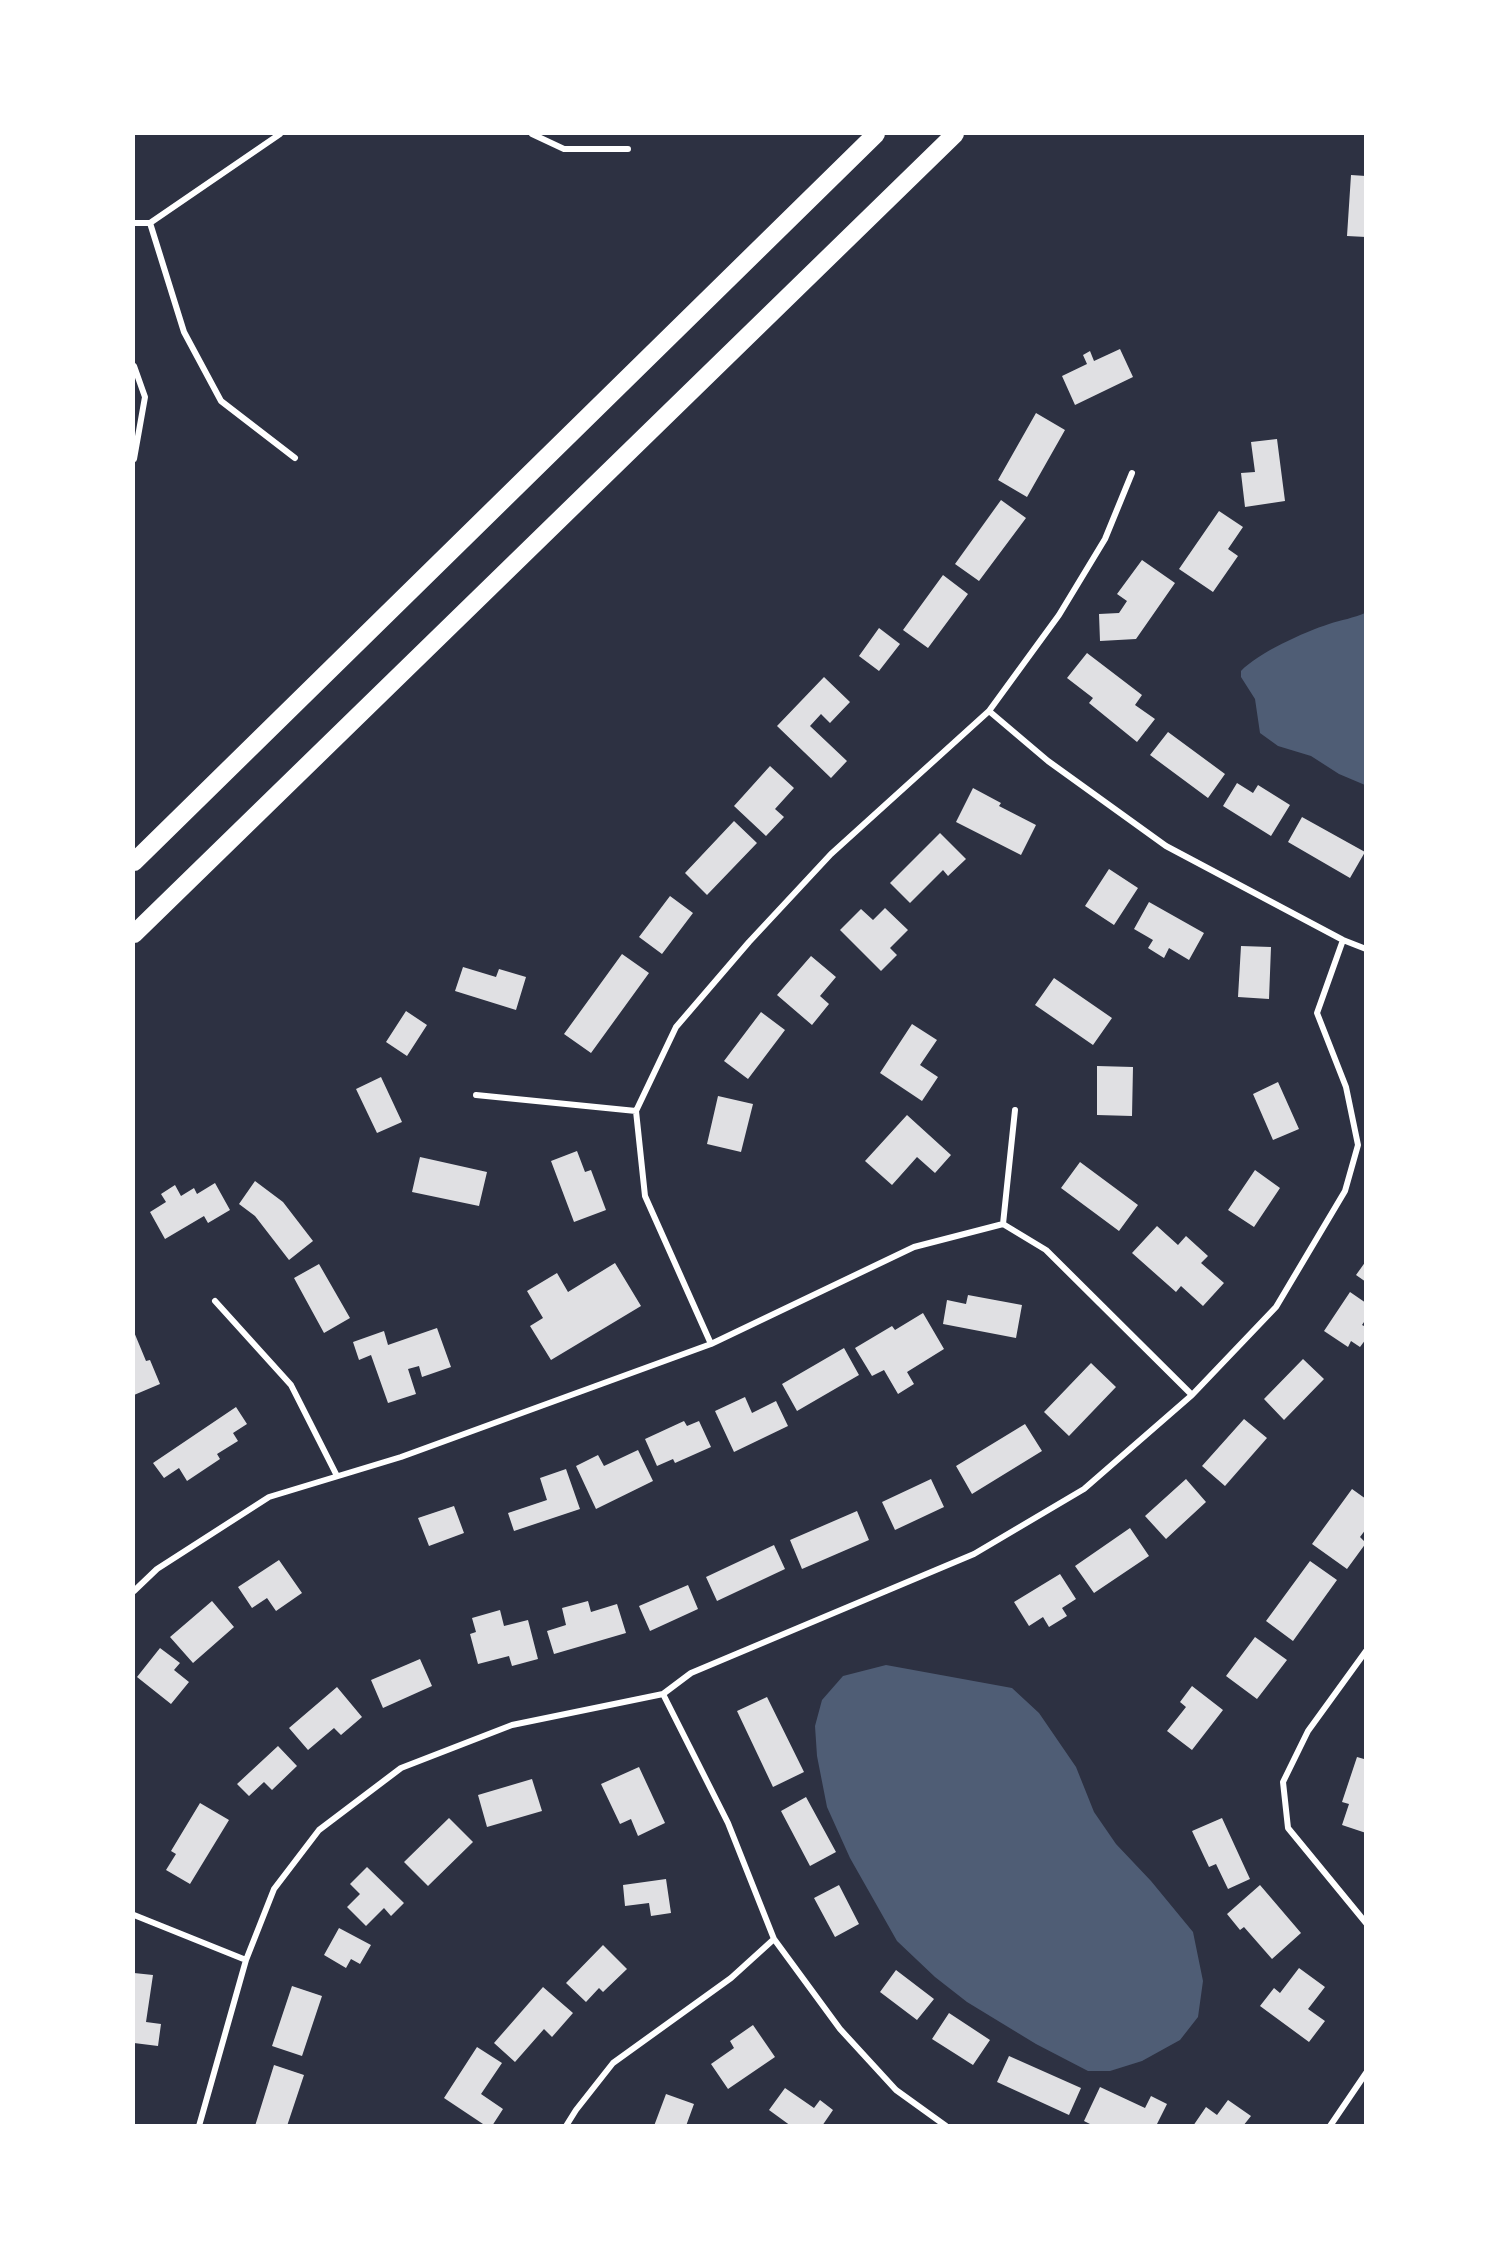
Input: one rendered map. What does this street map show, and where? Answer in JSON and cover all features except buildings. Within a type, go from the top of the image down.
[{"type":"highway","points":[[134,862],[876,134]]},
{"type":"highway","points":[[134,934],[955,134]]},
{"type":"street","points":[[134,223],[150,223],[280,134]]},
{"type":"street","points":[[532,134],[564,149],[628,149]]},
{"type":"street","points":[[150,223],[184,333],[221,401],[296,458]]},
{"type":"street","points":[[134,366],[145,397],[134,459]]},
{"type":"street","points":[[711,1344],[645,1196],[636,1111],[676,1028],[749,942],[831,854],[989,711],[1059,615],[1105,539],[1132,473]]},
{"type":"street","points":[[989,711],[1048,761],[1166,846],[1342,940],[1365,949]]},
{"type":"street","points":[[199,2126],[246,1960],[274,1889],[319,1830],[401,1768],[512,1725],[663,1694],[692,1673],[974,1554],[1084,1489],[1192,1395],[1276,1307],[1345,1191],[1358,1144],[1346,1088],[1317,1013],[1342,940]]},
{"type":"street","points":[[476,1095],[636,1111]]},
{"type":"street","points":[[1003,1224],[1015,1110]]},
{"type":"street","points":[[134,1591],[157,1569],[269,1497],[400,1457],[711,1344],[914,1247],[1003,1224],[1046,1250],[1192,1395]]},
{"type":"street","points":[[215,1301],[291,1384],[337,1476]]},
{"type":"street","points":[[1365,1651],[1308,1731],[1283,1782],[1288,1828],[1365,1923]]},
{"type":"street","points":[[663,1694],[728,1823],[774,1939],[840,2029],[896,2090],[946,2126]]},
{"type":"street","points":[[134,1915],[246,1960]]},
{"type":"street","points":[[566,2126],[613,2062],[731,1978],[774,1939]]},
{"type":"street","points":[[1330,2126],[1365,2073]]},
{"type":"water","points":[[1365,613],[1365,785],[1339,774],[1311,756],[1278,746],[1260,733],[1255,699],[1241,677],[1241,671],[1258,657],[1295,638]]},
{"type":"water","points":[[886,1665],[1012,1688],[1039,1713],[1076,1767],[1094,1812],[1116,1844],[1151,1881],[1193,1932],[1203,1981],[1198,2017],[1180,2040],[1142,2061],[1110,2071],[1088,2071],[1036,2044],[967,2002],[935,1977],[897,1941],[850,1858],[827,1807],[817,1756],[815,1726],[822,1700],[843,1676]]}]
